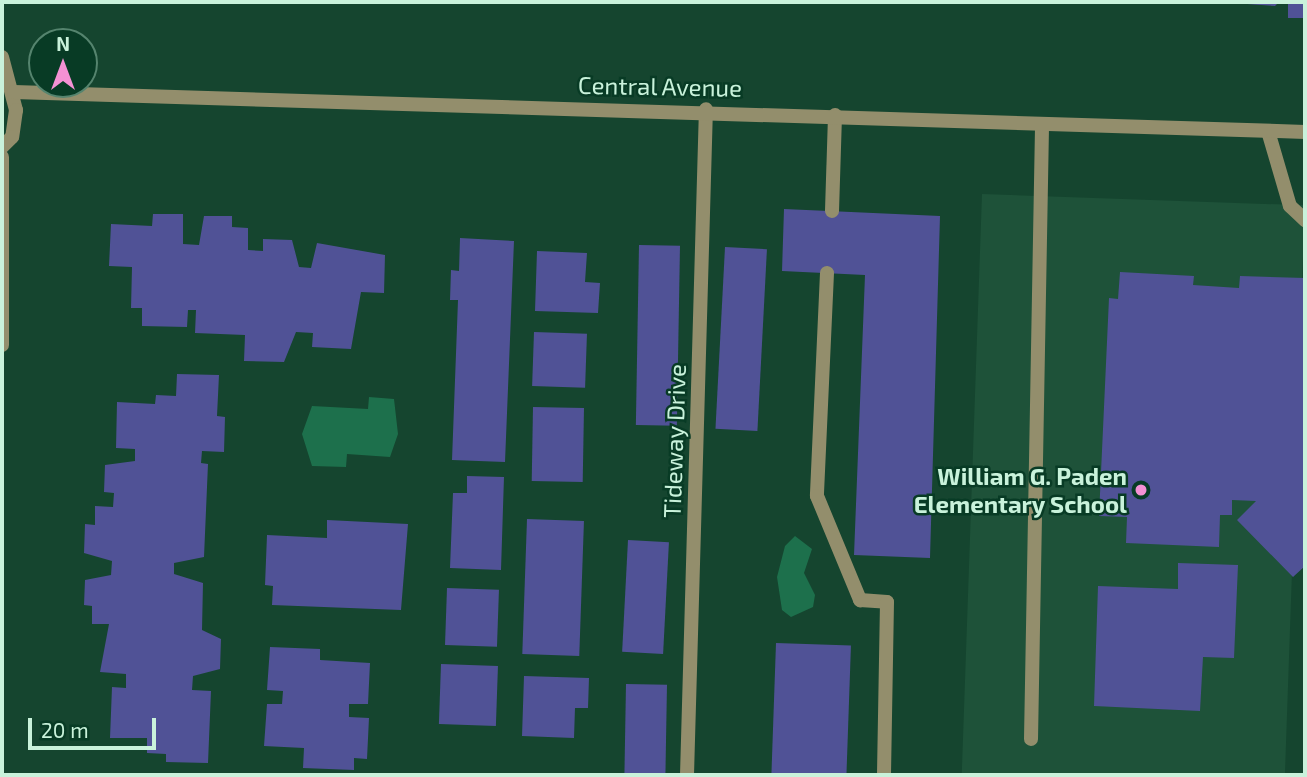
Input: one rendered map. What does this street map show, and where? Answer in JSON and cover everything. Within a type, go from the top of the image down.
[{"type":"street","points":[[2,57],[14,92],[12,137],[2,146]]},
{"type":"street","name":"Central Avenue","points":[[14,92],[706,109],[1042,125],[1305,132]]},
{"type":"street","name":"Tideway Drive","points":[[687,775],[706,109]]},
{"type":"street","points":[[832,211],[835,115]]},
{"type":"street","points":[[1031,739],[1042,125]]},
{"type":"street","points":[[1268,131],[1290,206],[1305,220]]},
{"type":"street","points":[[2,157],[2,345]]},
{"type":"street","points":[[827,273],[817,496],[860,600],[887,602],[884,775]]},
{"type":"shaded area","name":"William G. Paden Elementary School","points":[[982,194],[1305,205],[1285,775],[962,775]]},
{"type":"shaded area","points":[[369,397],[394,399],[398,434],[390,457],[347,454],[346,467],[312,466],[302,434],[312,406],[368,409]]},
{"type":"shaded area","points":[[795,536],[812,549],[804,573],[815,595],[813,607],[791,617],[782,610],[777,577],[785,546]]},
{"type":"building","points":[[1219,2],[1279,2],[1275,6]]},
{"type":"building","points":[[1288,2],[1305,2],[1305,18],[1288,18]]},
{"type":"building","points":[[784,209],[940,216],[930,558],[854,555],[865,275],[782,271]]},
{"type":"building","points":[[153,214],[183,214],[183,244],[199,245],[204,216],[232,216],[232,227],[248,228],[248,250],[263,251],[263,239],[292,240],[299,267],[311,268],[317,243],[385,255],[384,293],[361,292],[351,349],[312,347],[313,333],[296,332],[284,362],[244,361],[245,335],[195,333],[196,310],[188,310],[187,327],[142,326],[142,308],[131,308],[132,267],[109,266],[111,224],[152,226]]},
{"type":"building","points":[[460,238],[514,241],[505,462],[452,460],[458,300],[450,300],[451,270],[459,271]]},
{"type":"building","points":[[639,245],[680,246],[677,426],[636,425]]},
{"type":"building","points":[[725,247],[767,249],[757,431],[715,429]]},
{"type":"building","points":[[537,251],[587,253],[585,282],[600,283],[598,313],[535,311]]},
{"type":"building","points":[[1120,272],[1194,276],[1193,285],[1239,288],[1240,276],[1305,278],[1305,566],[1293,577],[1237,520],[1256,501],[1232,500],[1232,515],[1220,515],[1219,547],[1126,543],[1127,517],[1099,516],[1109,298],[1118,299]]},
{"type":"building","points":[[534,332],[587,334],[585,388],[532,386]]},
{"type":"building","points":[[177,374],[219,375],[217,416],[225,417],[224,452],[202,451],[201,463],[208,464],[204,557],[174,563],[174,574],[203,583],[202,630],[221,639],[220,669],[193,676],[192,690],[211,691],[208,763],[166,762],[166,754],[147,753],[147,738],[110,738],[112,687],[126,688],[126,674],[100,672],[109,624],[92,624],[92,606],[84,605],[85,580],[111,575],[112,561],[84,553],[85,524],[95,525],[95,506],[113,507],[114,493],[104,492],[105,465],[135,461],[135,449],[116,448],[117,402],[155,404],[156,395],[176,396]]},
{"type":"building","points":[[533,407],[584,408],[583,482],[532,481]]},
{"type":"building","points":[[467,476],[504,477],[501,570],[450,568],[453,493],[467,493]]},
{"type":"building","points":[[527,519],[584,521],[579,656],[522,654]]},
{"type":"building","points":[[327,520],[408,524],[401,610],[272,605],[273,586],[265,585],[267,535],[327,538]]},
{"type":"building","points":[[628,540],[669,542],[663,654],[622,652]]},
{"type":"building","points":[[1178,563],[1238,565],[1234,658],[1203,657],[1200,711],[1094,706],[1098,586],[1178,589]]},
{"type":"building","points":[[447,588],[499,590],[497,647],[445,645]]},
{"type":"building","points":[[776,643],[851,646],[846,775],[771,775]]},
{"type":"building","points":[[270,647],[320,649],[320,660],[370,663],[368,704],[349,704],[349,717],[369,718],[367,759],[354,758],[354,770],[303,768],[304,748],[264,746],[267,704],[282,704],[283,691],[267,690]]},
{"type":"building","points":[[441,664],[498,666],[496,726],[439,724]]},
{"type":"building","points":[[524,676],[589,678],[588,708],[575,708],[574,738],[522,736]]},
{"type":"building","points":[[626,684],[667,685],[665,775],[624,775]]},
{"type":"place","name":"William G. Paden Elementary School","points":[[1141,490]]}]
